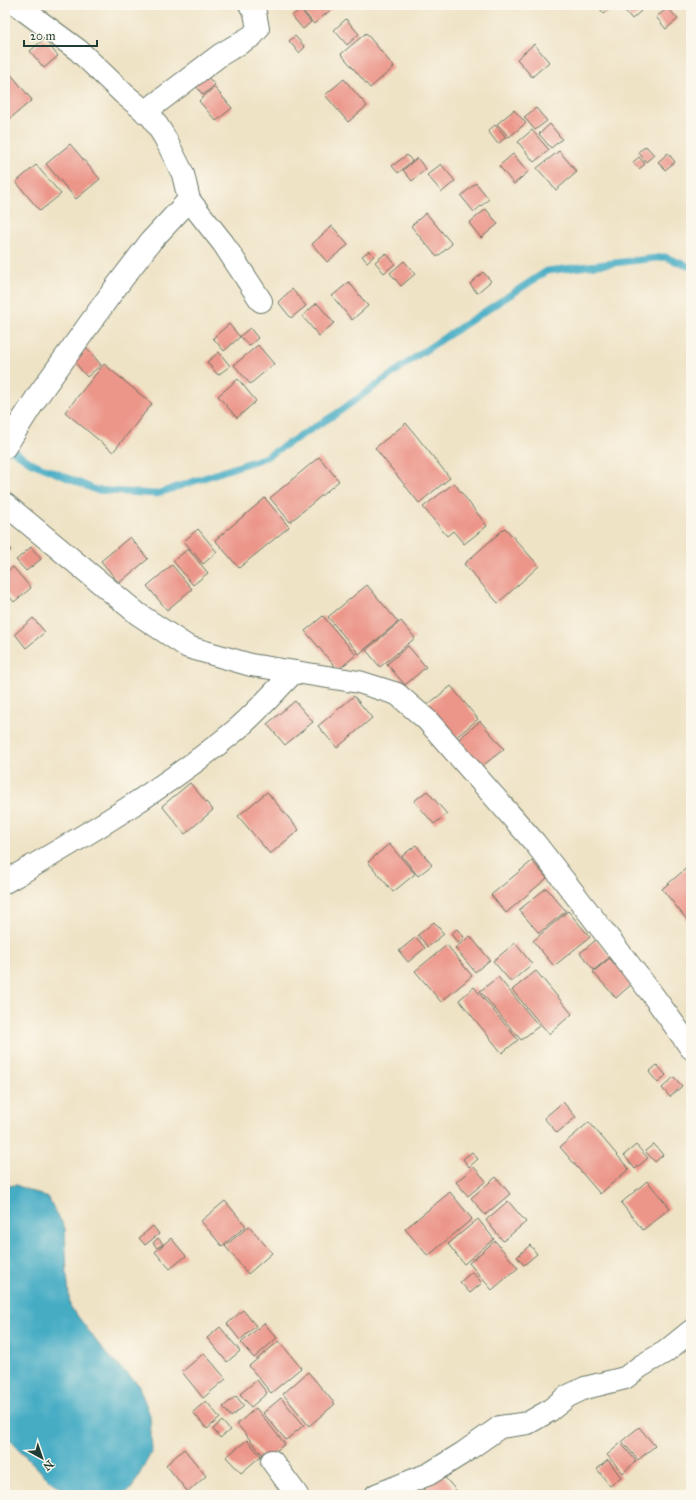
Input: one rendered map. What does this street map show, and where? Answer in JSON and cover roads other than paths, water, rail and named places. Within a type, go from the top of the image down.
[{"type":"street","points":[[18,5],[78,50],[124,94],[152,118],[165,138],[183,174],[189,200],[223,243],[261,301]]},
{"type":"street","points":[[145,112],[220,55],[252,36],[258,29],[255,13],[250,5]]},
{"type":"street","points":[[5,447],[39,394],[108,297],[152,241],[189,200]]},
{"type":"street","points":[[5,504],[138,614],[188,647],[251,665],[359,682],[397,694],[427,720],[535,843],[652,994],[691,1048]]},
{"type":"street","points":[[5,882],[94,830],[162,786],[237,729],[294,672]]},
{"type":"street","points":[[376,1495],[429,1474],[463,1453],[500,1427],[528,1423],[549,1411],[568,1396],[585,1388],[625,1378],[641,1366],[665,1352],[691,1331]]},
{"type":"street","points":[[272,1461],[297,1495]]},
{"type":"water","points":[[16,1185],[48,1198],[65,1228],[70,1306],[106,1354],[138,1384],[150,1415],[152,1451],[132,1488],[122,1495],[71,1495],[50,1481],[5,1435],[5,1186]]},
{"type":"waterway","points":[[7,447],[30,462],[96,490],[156,494],[266,457],[336,414],[421,353],[547,271],[665,257],[691,267]]}]
